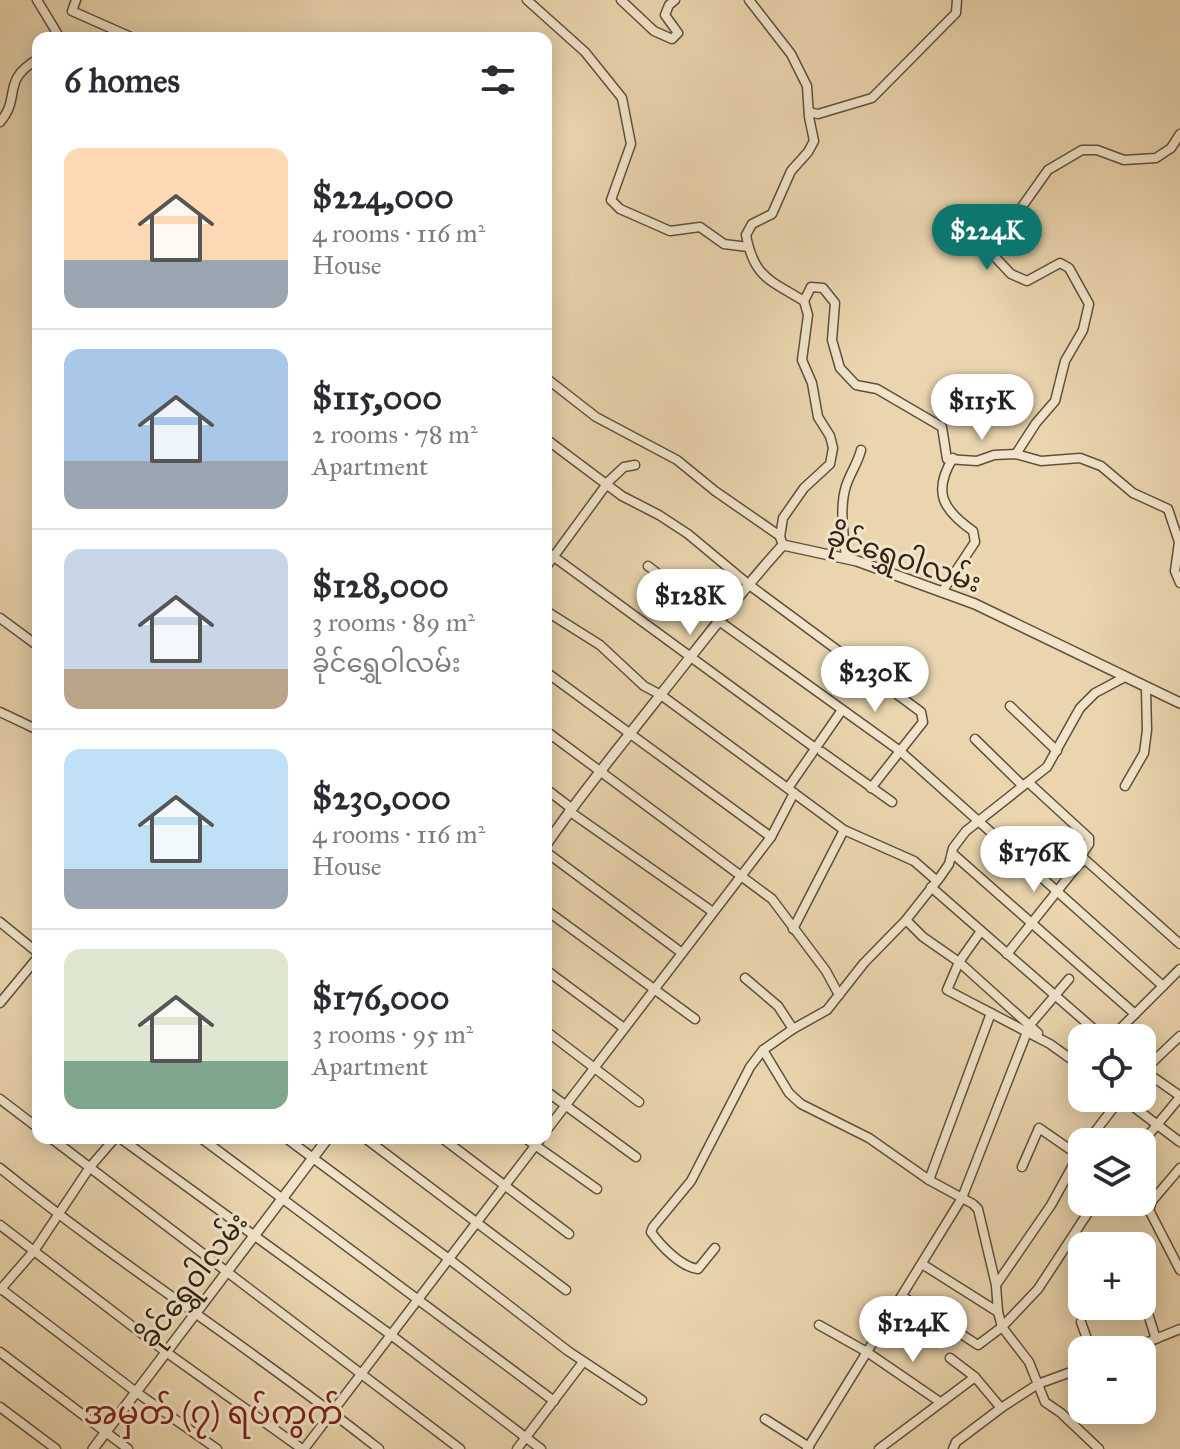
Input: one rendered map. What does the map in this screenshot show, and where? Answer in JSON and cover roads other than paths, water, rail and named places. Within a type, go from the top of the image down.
[{"type":"street","points":[[37,0],[56,32]]},
{"type":"street","points":[[76,0],[72,11],[119,32]]},
{"type":"street","points":[[527,0],[585,52],[622,98],[631,144],[611,200],[620,209],[670,231],[700,227],[724,244],[748,247]]},
{"type":"street","points":[[621,0],[654,31],[672,39],[678,33],[665,15],[675,0]]},
{"type":"street","points":[[749,0],[791,54],[807,86],[814,141],[791,171],[772,214],[752,224],[746,235],[748,247],[760,274],[807,296]]},
{"type":"street","points":[[809,112],[818,114],[872,98],[956,13],[957,0]]},
{"type":"street","points":[[0,122],[8,107],[9,84],[16,73],[32,63]]},
{"type":"street","points":[[1016,454],[1055,401],[1065,361],[1083,330],[1089,304],[1069,268],[1060,263],[1027,281],[1011,274],[994,256],[994,236],[1019,211],[1048,170],[1082,150],[1097,150],[1124,160],[1156,158],[1171,148],[1180,134]]},
{"type":"street","points":[[782,540],[783,518],[804,488],[830,464],[833,448],[830,436],[818,417],[812,383],[802,360],[808,315],[807,296],[811,287],[823,288],[835,303],[832,340],[840,368],[856,385],[877,389],[942,427],[947,459],[977,461],[994,455],[1016,454],[1041,461],[1080,458],[1101,466],[1133,493],[1168,509],[1180,542],[1175,571],[1180,583]]},
{"type":"street","points":[[552,383],[596,417],[677,460],[782,540]]},
{"type":"street","points":[[552,443],[622,496],[688,534],[748,584],[921,712],[923,722],[871,788]]},
{"type":"street","points":[[846,558],[843,528],[846,485],[861,450]]},
{"type":"street","points":[[942,592],[975,542],[973,531],[952,517],[943,500],[943,475],[953,458]]},
{"type":"street","points":[[552,552],[607,484],[624,467],[635,465]]},
{"type":"street","name":"ခိုင်ရွှေဝါလမ်း","points":[[552,836],[782,540],[846,558],[975,604],[1180,703]]},
{"type":"street","points":[[552,555],[892,802]]},
{"type":"street","points":[[648,566],[900,751],[1163,986]]},
{"type":"street","points":[[552,615],[600,645],[644,686],[661,695],[844,830],[914,861],[981,931],[1088,1024]]},
{"type":"street","points":[[0,618],[32,642]]},
{"type":"street","points":[[552,677],[771,837]]},
{"type":"street","points":[[715,1248],[698,1269],[692,1269],[665,1248],[651,1232],[691,1181],[750,1067],[763,1050],[827,1010],[934,884],[949,864],[966,831],[1047,767],[1080,708],[1095,693],[1125,677]]},
{"type":"street","points":[[1125,786],[1144,753],[1146,689]]},
{"type":"street","points":[[1010,706],[1057,751]]},
{"type":"street","points":[[552,1123],[771,837],[791,791],[842,710]]},
{"type":"street","points":[[0,712],[32,727]]},
{"type":"street","points":[[552,735],[772,899],[826,971],[839,995]]},
{"type":"street","points":[[975,739],[1089,838],[1089,844],[1081,856],[1180,944]]},
{"type":"street","points":[[552,794],[713,912]]},
{"type":"street","points":[[793,929],[844,830]]},
{"type":"street","points":[[952,853],[1135,1014]]},
{"type":"street","points":[[552,856],[682,953]]},
{"type":"street","points":[[1007,954],[1085,860]]},
{"type":"street","points":[[552,914],[695,1019]]},
{"type":"street","points":[[906,920],[923,937],[959,962],[1028,1029],[1068,1057]]},
{"type":"street","points":[[0,922],[32,950]]},
{"type":"street","points":[[981,931],[959,962],[947,990],[1028,1029]]},
{"type":"street","points":[[0,1003],[32,963]]},
{"type":"street","points":[[1125,1024],[1180,969]]},
{"type":"street","points":[[552,974],[624,1028]]},
{"type":"street","points":[[745,978],[778,1006],[793,1029]]},
{"type":"street","points":[[765,1419],[808,1448],[962,1198],[1028,1029],[1069,979]]},
{"type":"street","points":[[929,1180],[991,1013]]},
{"type":"street","points":[[552,1036],[639,1102]]},
{"type":"street","points":[[1156,1059],[1180,1036]]},
{"type":"street","points":[[763,1050],[789,1093],[801,1104],[869,1138],[929,1180],[978,1209],[996,1285],[1002,1327],[1029,1362],[1045,1402],[1099,1449]]},
{"type":"street","points":[[1154,1128],[1180,1096],[1156,1079]]},
{"type":"street","points":[[552,1095],[636,1157]]},
{"type":"street","points":[[0,1099],[32,1123]]},
{"type":"street","points":[[1098,1128],[1110,1112]]},
{"type":"street","points":[[1140,1112],[1180,1142]]},
{"type":"street","points":[[1022,1167],[1039,1128],[1068,1145]]},
{"type":"street","points":[[59,1144],[460,1449]]},
{"type":"street","points":[[112,1144],[90,1167],[34,1251],[0,1289],[217,1449]]},
{"type":"street","points":[[126,1144],[391,1335],[541,1449]]},
{"type":"street","points":[[209,1144],[554,1401]]},
{"type":"street","points":[[294,1144],[583,1362],[642,1400]]},
{"type":"street","name":"ခိုင်ရွှေဝါလမ်း","points":[[93,1449],[324,1144]]},
{"type":"street","points":[[373,1144],[566,1290]]},
{"type":"street","points":[[450,1144],[569,1234]]},
{"type":"street","points":[[0,1225],[166,1352],[303,1449],[536,1144]]},
{"type":"street","points":[[541,1144],[597,1189]]},
{"type":"street","points":[[0,1168],[56,1214],[379,1449]]},
{"type":"street","points":[[1156,1193],[1180,1168]]},
{"type":"street","points":[[996,1285],[1068,1176]]},
{"type":"street","points":[[902,1296],[977,1346],[1002,1327],[1038,1289],[1086,1216]]},
{"type":"street","points":[[1152,1216],[1180,1270]]},
{"type":"street","points":[[922,1264],[998,1312]]},
{"type":"street","points":[[1081,1322],[1086,1336]]},
{"type":"street","points":[[819,1325],[867,1352],[940,1402]]},
{"type":"street","points":[[1156,1339],[1180,1329]]},
{"type":"street","points":[[0,1352],[128,1449]]},
{"type":"street","points":[[950,1358],[975,1377],[1001,1408]]},
{"type":"street","points":[[517,1449],[583,1362]]},
{"type":"street","points":[[953,1449],[956,1442],[1001,1408],[1038,1384],[1068,1373]]},
{"type":"street","points":[[879,1449],[975,1377]]},
{"type":"street","points":[[0,1407],[56,1449]]},
{"type":"district","name":"အမှတ် (၇) ရပ်ကွက်","points":[[213,1413]]}]
